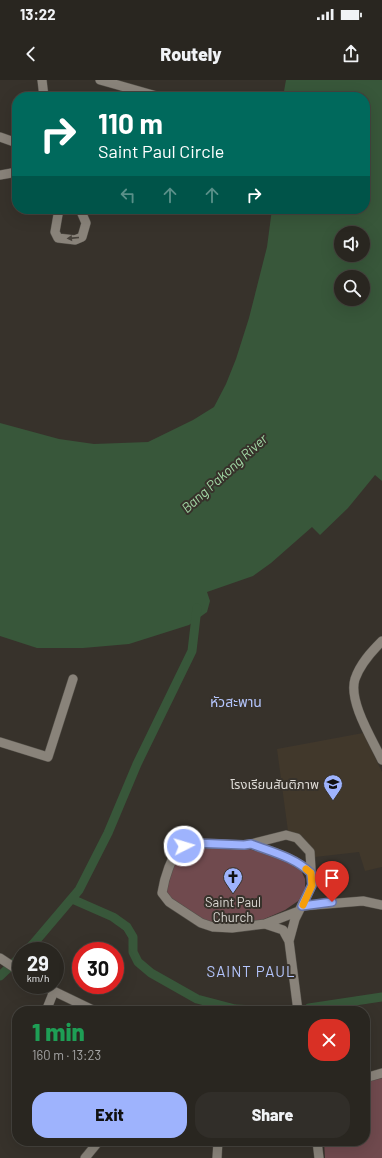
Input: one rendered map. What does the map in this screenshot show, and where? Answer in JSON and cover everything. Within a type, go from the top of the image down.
[{"type":"street","points":[[42,80],[43,92]]},
{"type":"street","points":[[100,80],[142,92]]},
{"type":"street","points":[[0,137],[12,141]]},
{"type":"street","points":[[0,175],[12,173]]},
{"type":"street","points":[[58,214],[55,232],[58,238],[76,240],[82,237],[86,223],[82,214]]},
{"type":"street","points":[[382,641],[359,670],[355,680],[354,689],[355,699],[359,711],[382,760]]},
{"type":"street","points":[[0,742],[48,757],[74,679]]},
{"type":"street","points":[[289,941],[295,919],[301,908],[312,885],[310,852],[297,838],[286,835],[244,845],[194,843],[184,846],[176,853],[169,868],[162,893],[164,897],[201,923],[213,927],[232,928],[265,924],[301,908],[363,900],[382,906]]},
{"type":"street","points":[[251,844],[290,858],[303,865],[311,873]]},
{"type":"street","points":[[265,924],[283,930],[289,941],[297,1006]]},
{"type":"street","points":[[0,958],[12,966]]},
{"type":"street","points":[[48,1006],[53,994]]},
{"type":"street","points":[[60,994],[85,1006]]},
{"type":"street","points":[[370,1077],[382,1073]]},
{"type":"street","points":[[85,1158],[95,1146]]},
{"type":"street","points":[[216,1158],[217,1146]]},
{"type":"street","points":[[318,1146],[319,1158]]},
{"type":"shaded area","name":"โรงเรียนสันติภาพ","points":[[363,733],[382,772],[382,867],[365,871],[359,852],[315,857],[309,845],[302,836],[288,831],[277,749]]},
{"type":"shaded area","points":[[193,847],[245,848],[286,859],[300,868],[305,879],[305,890],[301,899],[285,910],[262,920],[233,925],[203,921],[171,900],[166,894],[176,862],[183,852]]},
{"type":"shaded area","points":[[382,1078],[382,1158],[325,1158],[324,1146],[370,1146],[370,1081]]},
{"type":"water","name":"Bang Pakong River","points":[[286,80],[382,80],[382,481],[375,475],[348,508],[320,535],[312,527],[271,563],[253,576],[207,592],[210,601],[207,612],[189,625],[129,644],[83,648],[37,648],[0,636],[0,423],[59,439],[94,444],[148,442],[193,420],[214,407],[226,384],[236,359],[249,318],[267,247],[271,214],[370,214],[370,92],[284,92]]},
{"type":"waterway","points":[[35,942],[79,890],[108,833],[137,764],[192,651],[197,608]]},
{"type":"waterway","points":[[72,899],[113,917],[127,927],[133,937],[133,952],[138,962],[151,973],[197,999],[224,1006]]},
{"type":"waterway","points":[[0,976],[12,965]]},
{"type":"waterway","points":[[322,1006],[382,997]]},
{"type":"slow traffic","points":[[303,905],[312,885],[311,873],[306,869]]},
{"type":"place","name":"โรงเรียนสันติภาพ","points":[[333,801]]},
{"type":"place","name":"Saint Paul Church","points":[[233,894]]},
{"type":"district","name":"หัวสะพาน","points":[[236,701]]},
{"type":"district","name":"SAINT PAUL","points":[[251,971]]},
{"type":"route","points":[[184,846],[194,843],[251,844],[290,858],[303,865],[311,873],[312,885],[302,906],[332,902]]}]
